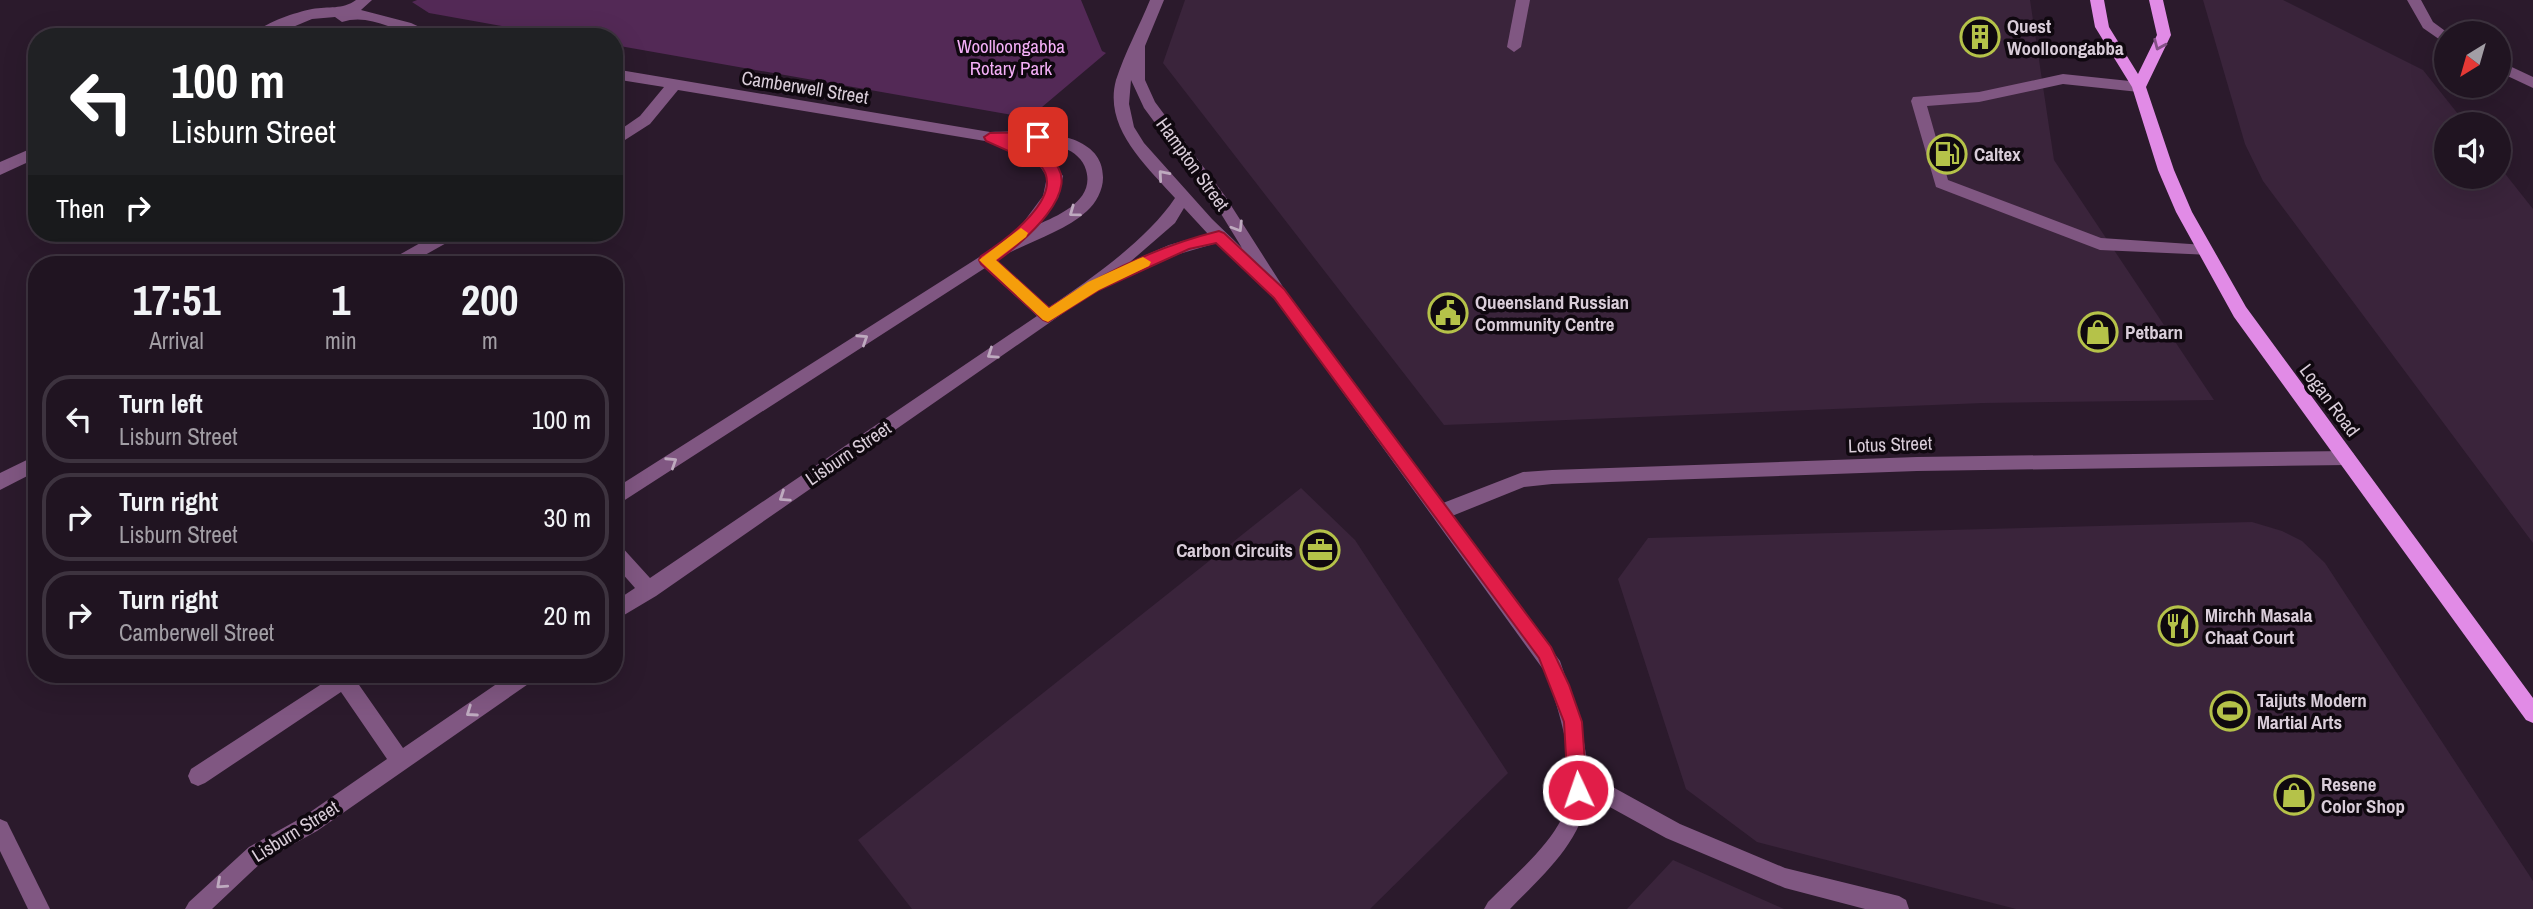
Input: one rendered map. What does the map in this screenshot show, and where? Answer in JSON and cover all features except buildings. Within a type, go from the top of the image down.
[{"type":"main road","name":"Logan Road","points":[[2097,0],[2102,27],[2139,87],[2166,170],[2205,251],[2240,312],[2533,714]]},
{"type":"main road","points":[[2139,87],[2164,35],[2156,0]]},
{"type":"street","points":[[330,28],[365,0]]},
{"type":"street","points":[[1131,69],[1138,42],[1157,0]]},
{"type":"street","points":[[1514,47],[1523,0]]},
{"type":"street","points":[[2414,0],[2428,25],[2434,30]]},
{"type":"street","points":[[278,28],[309,15],[345,14],[412,28]]},
{"type":"street","name":"Hampton Street","points":[[1131,69],[1122,104],[1127,127],[1139,147],[1219,237],[1279,293]]},
{"type":"street","name":"Hampton Street","points":[[1131,69],[1149,104],[1220,200],[1279,293],[1553,667],[1573,722],[1576,807],[1569,826],[1548,854],[1495,909]]},
{"type":"street","points":[[2511,72],[2533,83]]},
{"type":"street","name":"Camberwell Street","points":[[623,76],[990,137],[1052,139],[1079,150],[1090,160],[1094,169],[1093,189],[1079,209],[1064,219],[1013,242]]},
{"type":"street","points":[[2139,87],[2063,79],[1979,97],[1918,101],[1941,183],[2100,244],[2205,251]]},
{"type":"street","points":[[623,136],[645,120],[674,85]]},
{"type":"street","name":"Camberwell Street","points":[[990,137],[1041,159],[1055,176],[1052,195],[1047,205],[1013,242]]},
{"type":"street","points":[[0,169],[28,155]]},
{"type":"street","name":"Lisburn Street","points":[[623,607],[1093,286],[1169,219],[1183,197]]},
{"type":"street","name":"Lisburn Street","points":[[1093,286],[1175,249],[1219,237]]},
{"type":"street","points":[[411,256],[435,242]]},
{"type":"street","points":[[623,493],[1013,242]]},
{"type":"street","points":[[986,260],[1048,316]]},
{"type":"street","name":"Lotus Street","points":[[1441,512],[1523,480],[1552,477],[1931,464],[2347,458]]},
{"type":"street","points":[[0,482],[28,467]]},
{"type":"street","points":[[623,561],[649,590]]},
{"type":"street","points":[[198,776],[340,683]]},
{"type":"street","points":[[353,683],[400,761]]},
{"type":"street","name":"Lisburn Street","points":[[196,909],[248,860],[289,836],[514,683]]},
{"type":"street","points":[[1577,778],[1673,831],[1785,878],[1899,907]]},
{"type":"street","points":[[0,829],[39,909]]},
{"type":"shaded area","points":[[1185,0],[2030,0],[2054,160],[2214,400],[1983,403],[1444,425],[1163,63]]},
{"type":"shaded area","points":[[2203,0],[2283,0],[2423,70],[2434,84],[2434,98],[2445,98],[2456,112],[2434,112],[2434,189],[2511,189],[2511,181],[2533,209],[2533,543],[2263,181],[2245,144]]},
{"type":"shaded area","points":[[1301,488],[1355,540],[1508,773],[1370,909],[912,909],[858,840]]},
{"type":"shaded area","points":[[2252,522],[2282,531],[2302,541],[2325,563],[2533,881],[2533,909],[2016,909],[1757,842],[1686,789],[1618,579],[1648,538]]},
{"type":"shaded area","points":[[1673,860],[1784,909],[1627,909]]},
{"type":"green space","name":"Woolloongabba Rotary Park","points":[[1081,0],[1102,51],[1106,53],[1029,118],[623,47],[623,28],[513,28],[429,13],[412,2]]},
{"type":"slow traffic","points":[[1021,233],[1013,242],[986,260],[1048,316],[1093,286],[1143,262]]},
{"type":"place","name":"Quest Woolloongabba","points":[[1980,37]]},
{"type":"place","name":"Caltex","points":[[1947,154]]},
{"type":"place","name":"Queensland Russian Community Centre","points":[[1448,313]]},
{"type":"place","name":"Petbarn","points":[[2098,332]]},
{"type":"place","name":"Carbon Circuits","points":[[1320,550]]},
{"type":"place","name":"Mirchh Masala Chaat Court","points":[[2178,626]]},
{"type":"place","name":"Taijuts Modern Martial Arts","points":[[2230,711]]},
{"type":"place","name":"Resene Color Shop","points":[[2294,795]]},
{"type":"route","points":[[1038,137],[990,137],[1044,161],[1055,176],[1055,184],[1044,209],[1013,242],[986,260],[1048,316],[1093,286],[1154,257],[1186,244],[1219,237],[1279,293],[1545,652],[1573,722],[1578,790]]}]
